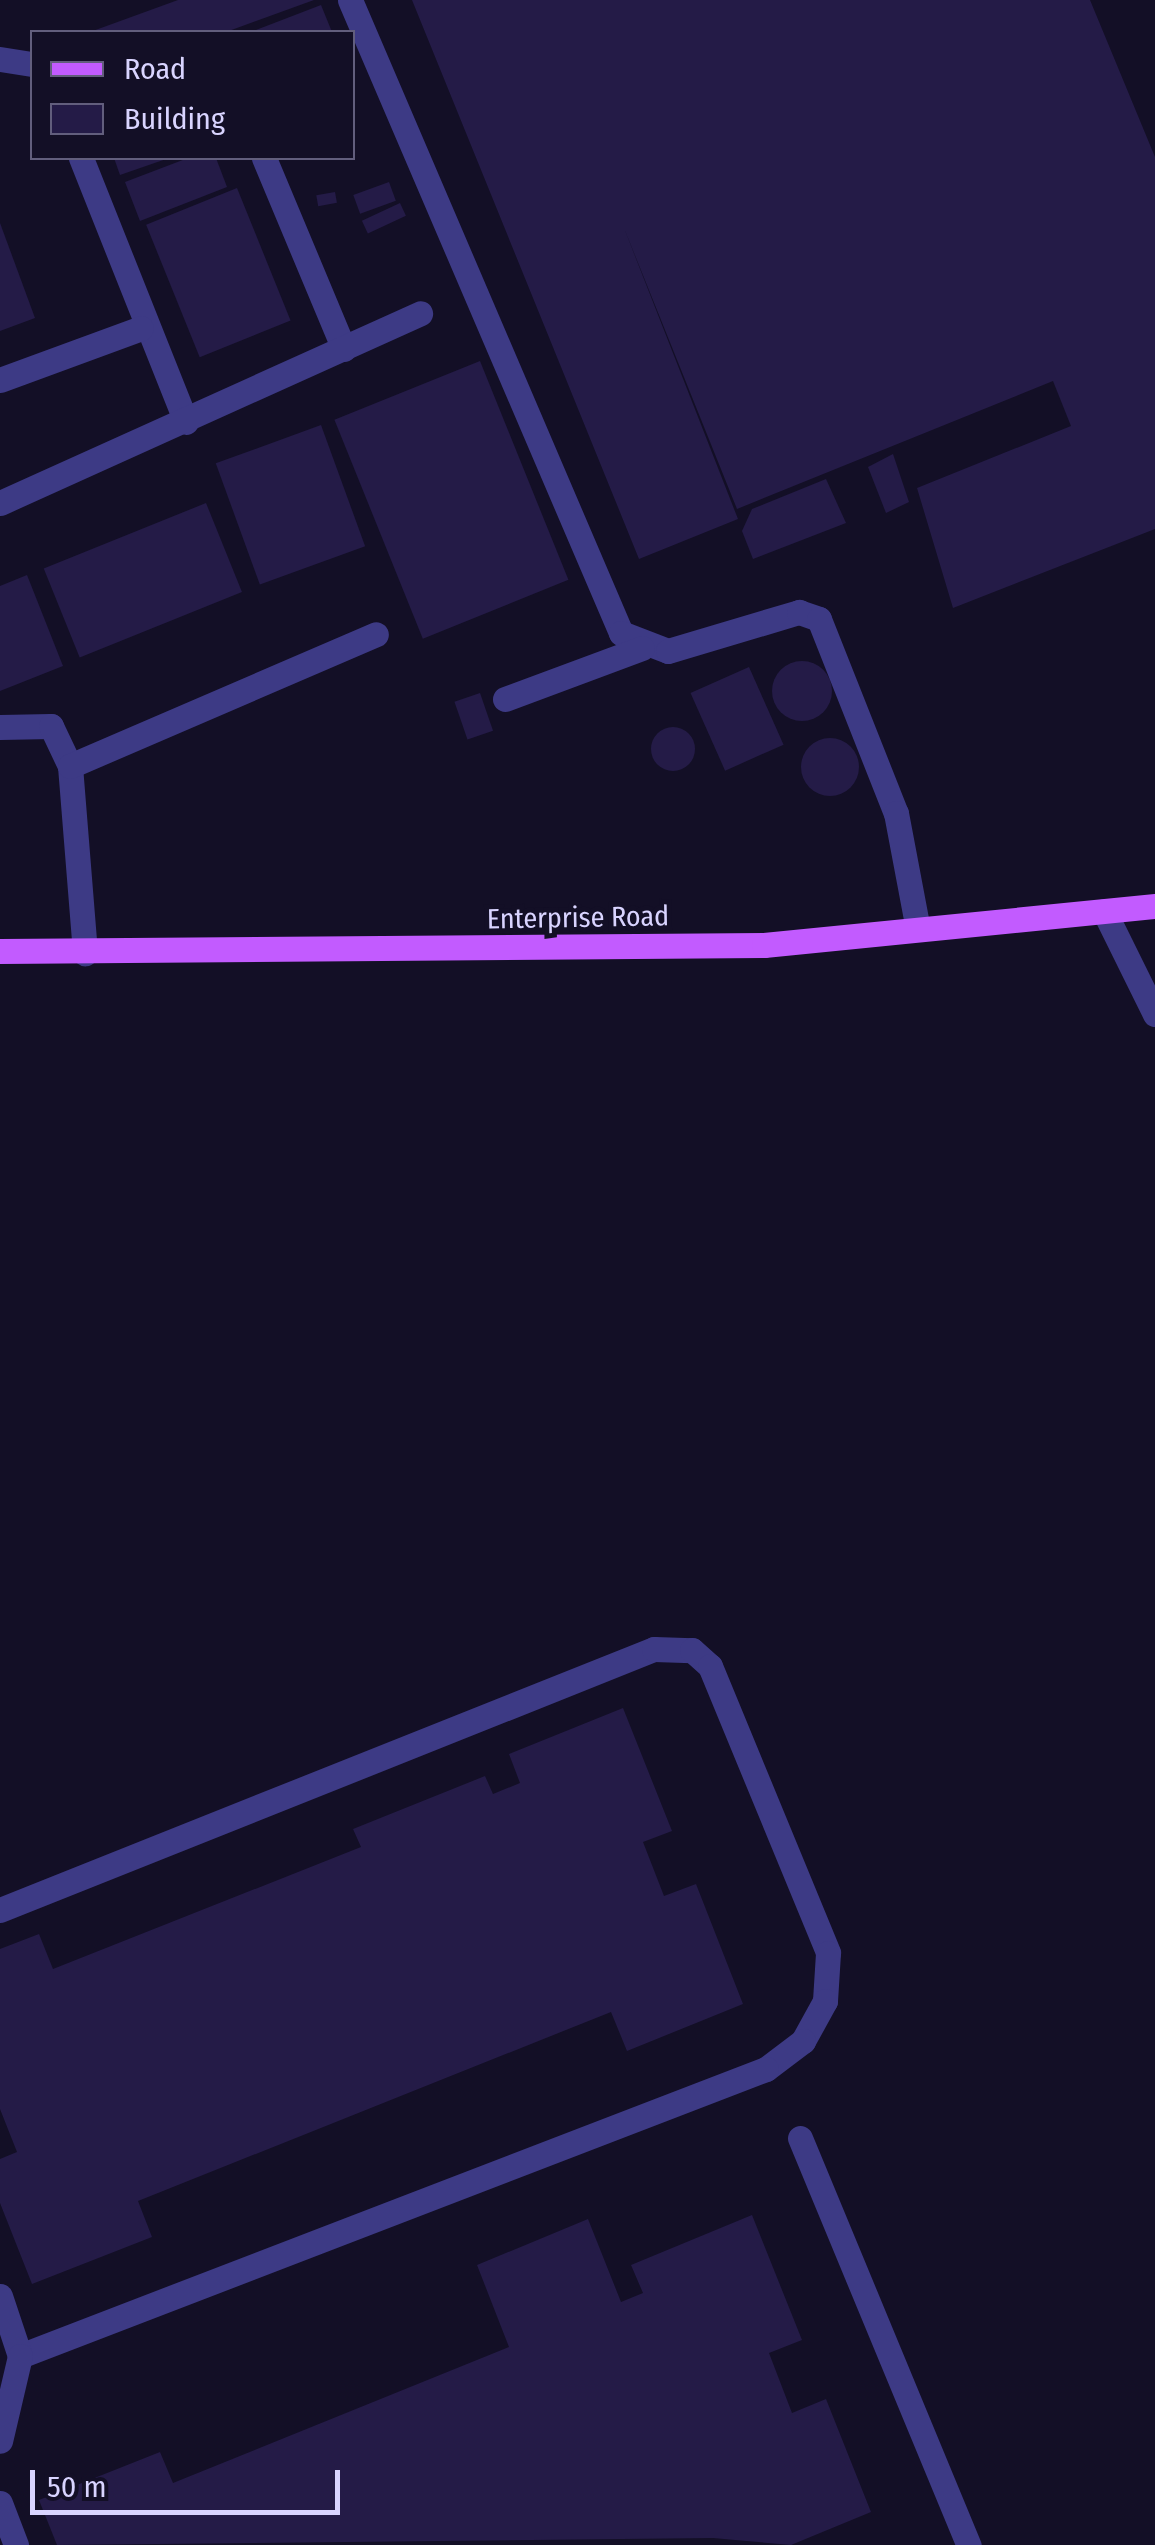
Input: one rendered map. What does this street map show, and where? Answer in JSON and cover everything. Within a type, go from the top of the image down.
[{"type":"main road","name":"Enterprise Road","points":[[0,952],[764,945],[1155,906]]},
{"type":"lane","points":[[350,0],[621,633],[642,648]]},
{"type":"lane","points":[[0,59],[30,64]]},
{"type":"lane","points":[[82,160],[141,328],[186,422]]},
{"type":"lane","points":[[265,160],[344,348]]},
{"type":"lane","points":[[0,504],[420,313]]},
{"type":"lane","points":[[0,380],[141,328]]},
{"type":"lane","points":[[505,699],[642,648],[702,644],[799,612],[820,618],[896,813],[918,929]]},
{"type":"lane","points":[[70,766],[376,634]]},
{"type":"lane","points":[[0,727],[51,726],[70,766],[85,953]]},
{"type":"lane","points":[[1104,911],[1155,1014]]},
{"type":"lane","points":[[0,1910],[654,1650],[692,1650],[710,1666],[828,1953],[825,2001],[803,2041],[766,2069],[20,2356]]},
{"type":"lane","points":[[800,2138],[969,2545]]},
{"type":"lane","points":[[0,2296],[20,2356],[0,2441]]},
{"type":"lane","points":[[0,2502],[16,2545]]},
{"type":"building","points":[[178,0],[314,0],[232,30],[96,30]]},
{"type":"building","points":[[412,0],[1090,0],[1155,157],[1155,529],[953,608],[917,488],[1071,426],[1053,381],[737,509],[624,228],[738,519],[639,559]]},
{"type":"building","points":[[321,5],[331,30],[256,30]]},
{"type":"building","points":[[115,160],[163,160],[120,175]]},
{"type":"building","points":[[183,160],[217,160],[227,187],[140,221],[125,182]]},
{"type":"building","points":[[389,182],[396,201],[360,214],[353,195]]},
{"type":"building","points":[[237,188],[291,321],[200,357],[146,225]]},
{"type":"building","points":[[335,192],[337,203],[318,206],[316,195]]},
{"type":"building","points":[[400,203],[406,216],[368,233],[362,221]]},
{"type":"building","points":[[0,223],[35,318],[0,331]]},
{"type":"building","points":[[480,361],[568,580],[423,639],[334,420]]},
{"type":"building","points":[[321,425],[365,546],[260,585],[216,463]]},
{"type":"building","points":[[893,454],[909,502],[886,513],[868,467]]},
{"type":"building","points":[[826,479],[846,523],[753,559],[742,531],[752,509]]},
{"type":"building","points":[[206,503],[242,592],[80,658],[44,569]]},
{"type":"building","points":[[27,575],[63,666],[0,691],[0,586]]},
{"type":"building","points":[[802,661],[823,670],[832,691],[823,712],[802,721],[781,712],[772,691],[781,670]]},
{"type":"building","points":[[749,667],[784,745],[725,771],[691,693]]},
{"type":"building","points":[[480,693],[493,731],[467,740],[454,702]]},
{"type":"building","points":[[673,727],[689,733],[695,749],[689,765],[673,771],[657,765],[651,749],[657,733]]},
{"type":"building","points":[[830,738],[851,746],[859,767],[851,788],[830,796],[809,788],[801,767],[809,746]]},
{"type":"building","points":[[623,1708],[672,1831],[643,1842],[664,1896],[696,1884],[743,2004],[627,2051],[611,2012],[138,2201],[152,2237],[32,2284],[0,2203],[0,2159],[17,2152],[0,2109],[0,1949],[39,1934],[53,1969],[361,1847],[353,1829],[485,1776],[493,1794],[520,1783],[509,1754]]},
{"type":"building","points":[[752,2215],[802,2340],[769,2353],[792,2413],[826,2399],[871,2512],[791,2545],[713,2538],[57,2545],[39,2500],[160,2452],[173,2483],[509,2347],[477,2265],[588,2219],[621,2302],[643,2293],[631,2265]]}]
